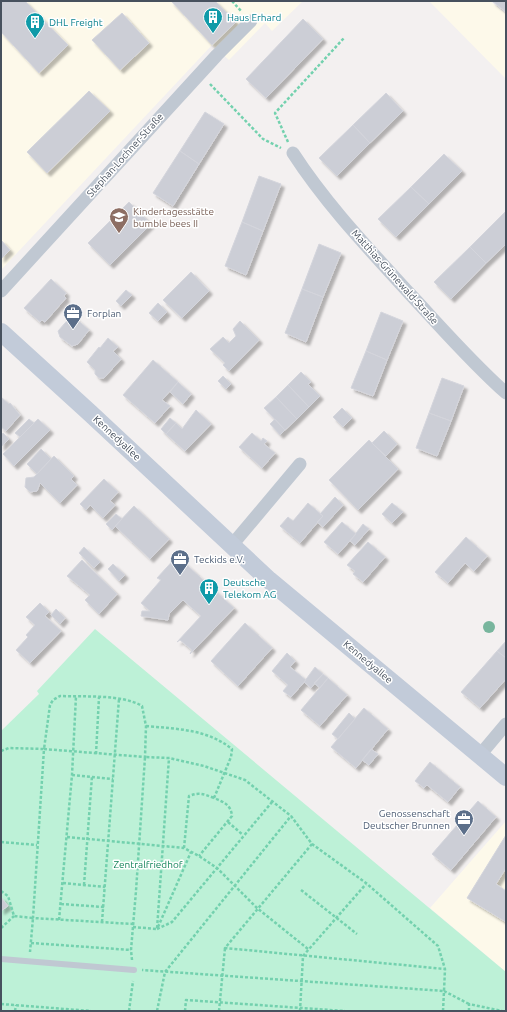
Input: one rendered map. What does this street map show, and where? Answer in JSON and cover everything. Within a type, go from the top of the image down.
[{"type":"street","name":"Stephan-Lochner-Straße","points":[[1,291],[217,55],[251,21]]},
{"type":"street","name":"Matthias-Grünewald-Straße","points":[[293,153],[313,185],[373,254],[482,372],[506,393]]},
{"type":"street","name":"Kennedyallee","points":[[1,332],[269,580],[506,777]]},
{"type":"street","points":[[232,545],[300,464]]},
{"type":"street","points":[[480,755],[506,724]]},
{"type":"lane","points":[[1,959],[134,970]]},
{"type":"path","points":[[293,153],[275,113],[344,38]]},
{"type":"path","points":[[209,84],[263,139],[293,153]]},
{"type":"path","points":[[29,961],[44,749],[50,705],[53,700],[60,696],[99,697],[135,702],[142,706],[146,726],[131,950],[134,970],[129,1011]]},
{"type":"path","points":[[59,920],[74,751],[76,696]]},
{"type":"path","points":[[96,754],[99,697]]},
{"type":"path","points":[[102,922],[119,699]]},
{"type":"path","points":[[146,726],[193,730],[221,740],[232,749],[231,757],[214,798]]},
{"type":"path","points":[[1,750],[9,748],[44,749],[96,754],[169,758],[204,766],[245,780],[291,816],[312,844],[366,884],[438,946],[445,969],[443,1011]]},
{"type":"path","points":[[158,929],[169,758]]},
{"type":"path","points":[[72,775],[113,779]]},
{"type":"path","points":[[84,885],[92,776]]},
{"type":"path","points":[[184,848],[189,796],[197,793],[226,802],[231,809],[232,816],[199,856]]},
{"type":"path","points":[[1,928],[14,916],[102,922],[158,929],[172,922],[272,802]]},
{"type":"path","points":[[157,1011],[165,972],[291,816]]},
{"type":"path","points":[[228,822],[243,835]]},
{"type":"path","points":[[67,837],[139,845],[184,848],[217,868],[257,908],[308,949]]},
{"type":"path","points":[[1,842],[37,845]]},
{"type":"path","points":[[219,1011],[221,977],[225,948],[312,844]]},
{"type":"path","points":[[158,929],[192,852]]},
{"type":"path","points":[[63,884],[105,887]]},
{"type":"path","points":[[300,1009],[303,956],[366,884]]},
{"type":"path","points":[[301,890],[357,934]]},
{"type":"path","points":[[1,891],[8,896],[14,916]]},
{"type":"path","points":[[61,904],[104,907]]},
{"type":"path","points":[[31,943],[131,950]]},
{"type":"path","points":[[225,948],[445,969]]},
{"type":"path","points":[[134,970],[444,991],[469,1004],[502,1011]]},
{"type":"path","points":[[185,1011],[186,1000],[345,1011]]},
{"type":"path","points":[[1,1004],[91,1011]]},
{"type":"path","points":[[469,1004],[469,1011]]},
{"type":"path","points":[[15,1011],[16,1005]]},
{"type":"path","points":[[32,1006],[32,1011]]},
{"type":"shaded area","points":[[1,1],[303,1],[272,31],[265,23],[229,60],[212,45],[1,270]]},
{"type":"shaded area","points":[[429,1],[490,1],[506,14],[506,79]]},
{"type":"shaded area","points":[[506,821],[506,972],[430,908]]},
{"type":"green space","name":"Zentralfriedhof","points":[[95,629],[506,972],[506,1011],[1,1011],[1,731],[39,694],[37,691]]},
{"type":"building","name":"DHL Freight","points":[[1,1],[25,1],[68,45],[39,73],[1,32]]},
{"type":"building","name":"Haus Erhard","points":[[171,1],[215,1],[236,22],[212,45]]},
{"type":"building","points":[[492,1],[506,1],[506,12]]},
{"type":"building","points":[[122,13],[149,43],[120,70],[92,40]]},
{"type":"building","points":[[303,19],[323,39],[266,98],[246,79]]},
{"type":"building","points":[[89,91],[110,111],[47,173],[27,152]]},
{"type":"building","points":[[386,93],[403,111],[370,143],[353,125]]},
{"type":"building","points":[[205,112],[224,124],[199,164],[180,151]]},
{"type":"building","points":[[353,125],[370,143],[337,176],[319,158]]},
{"type":"building","points":[[180,151],[199,164],[173,206],[153,193]]},
{"type":"building","points":[[444,154],[462,171],[429,204],[411,187]]},
{"type":"building","points":[[259,176],[281,184],[263,231],[242,222]]},
{"type":"building","points":[[411,187],[429,204],[396,237],[378,219]]},
{"type":"building","name":"Kindertagesstätte bumble bees II","points":[[129,202],[151,224],[110,265],[88,243]]},
{"type":"building","points":[[506,211],[506,244],[486,263],[470,247]]},
{"type":"building","points":[[242,222],[263,231],[246,275],[225,266]]},
{"type":"building","points":[[1,240],[10,250],[1,259]]},
{"type":"building","points":[[319,244],[341,253],[323,297],[302,289]]},
{"type":"building","points":[[470,247],[486,263],[451,299],[434,282]]},
{"type":"building","points":[[191,272],[209,291],[182,318],[163,300]]},
{"type":"building","points":[[51,279],[66,293],[64,296],[66,298],[45,322],[42,320],[40,322],[24,308]]},
{"type":"building","points":[[302,289],[323,297],[306,342],[285,333]]},
{"type":"building","points":[[126,290],[132,295],[121,306],[116,301]]},
{"type":"building","points":[[158,303],[167,312],[158,321],[149,313]]},
{"type":"building","points":[[381,312],[403,321],[387,360],[366,351]]},
{"type":"building","name":"Forplan","points":[[72,315],[89,330],[78,344],[72,346],[60,337],[58,331]]},
{"type":"building","points":[[240,321],[259,340],[229,371],[223,365],[225,363],[210,349],[223,337],[229,343],[236,336],[233,329]]},
{"type":"building","points":[[108,338],[118,347],[113,351],[121,359],[104,378],[99,378],[95,374],[95,370],[87,362]]},
{"type":"building","points":[[366,351],[387,360],[373,396],[351,388]]},
{"type":"building","points":[[153,360],[178,382],[162,400],[170,406],[155,423],[123,395]]},
{"type":"building","points":[[301,372],[311,382],[308,384],[320,396],[309,407],[288,385]]},
{"type":"building","points":[[223,376],[231,384],[226,389],[218,381]]},
{"type":"building","points":[[442,378],[464,386],[451,421],[429,413]]},
{"type":"building","points":[[178,382],[191,394],[183,404],[170,392]]},
{"type":"building","points":[[288,385],[309,407],[297,419],[276,397]]},
{"type":"building","points":[[1,397],[9,404],[10,403],[20,415],[6,431],[1,427]]},
{"type":"building","points":[[276,397],[297,419],[285,430],[264,408]]},
{"type":"building","points":[[342,408],[352,418],[343,427],[333,417]]},
{"type":"building","points":[[196,410],[211,424],[185,451],[166,434],[176,423],[182,429]]},
{"type":"building","points":[[429,413],[451,421],[437,456],[416,448]]},
{"type":"building","points":[[170,418],[176,423],[166,434],[161,429]]},
{"type":"building","points":[[29,419],[34,423],[20,437],[15,433]]},
{"type":"building","points":[[38,419],[50,430],[14,466],[3,454]]},
{"type":"building","points":[[275,419],[285,430],[280,435],[270,424]]},
{"type":"building","points":[[384,431],[397,444],[386,456],[372,443]]},
{"type":"building","points":[[3,433],[9,439],[1,447],[1,435]]},
{"type":"building","points":[[252,433],[261,441],[263,438],[267,441],[264,444],[275,453],[262,468],[239,447]]},
{"type":"building","points":[[369,440],[398,469],[358,510],[329,480]]},
{"type":"building","points":[[41,449],[51,459],[37,474],[27,464]]},
{"type":"building","points":[[54,456],[74,476],[71,479],[77,485],[60,503],[40,483],[37,491],[30,492],[25,487],[26,478],[34,477]]},
{"type":"building","points":[[104,479],[118,492],[110,501],[115,505],[103,518],[90,505],[86,510],[80,504]]},
{"type":"building","points":[[335,497],[343,505],[323,527],[317,522],[323,516],[320,514]]},
{"type":"building","points":[[308,503],[323,516],[300,543],[280,526],[288,517],[293,521]]},
{"type":"building","points":[[392,503],[403,512],[392,523],[382,514]]},
{"type":"building","points":[[134,506],[169,539],[150,559],[115,526]]},
{"type":"building","points":[[116,514],[122,519],[112,530],[106,524]]},
{"type":"building","points":[[342,522],[356,534],[338,554],[324,542]]},
{"type":"building","points":[[363,524],[369,529],[355,545],[350,541]]},
{"type":"building","points":[[466,537],[487,556],[474,571],[465,563],[448,583],[435,572]]},
{"type":"building","points":[[368,542],[385,557],[363,582],[353,574],[355,571],[347,565]]},
{"type":"building","points":[[84,547],[100,562],[94,568],[79,553]]},
{"type":"building","name":"Deutsche Telekom AG","points":[[177,556],[234,608],[190,654],[192,650],[180,640],[177,642],[201,616],[183,600],[169,614],[168,620],[141,616],[142,611],[150,611],[141,603],[161,580],[157,578]]},
{"type":"building","points":[[82,560],[117,594],[99,614],[85,600],[90,595],[67,576]]},
{"type":"building","points":[[113,564],[125,575],[119,581],[108,569]]},
{"type":"building","points":[[40,603],[49,612],[45,616],[61,631],[30,663],[16,650],[28,637],[26,635],[35,625],[26,617]]},
{"type":"building","points":[[56,609],[65,618],[60,624],[51,615]]},
{"type":"building","points":[[245,623],[272,648],[238,686],[211,661]]},
{"type":"building","points":[[506,641],[506,658],[497,651]]},
{"type":"building","points":[[497,651],[506,658],[506,679],[480,708],[461,692]]},
{"type":"building","points":[[287,653],[295,661],[290,667],[306,680],[291,697],[283,691],[288,685],[272,671]]},
{"type":"building","points":[[315,667],[323,674],[311,688],[304,682]]},
{"type":"building","points":[[323,674],[328,678],[320,688],[314,683]]},
{"type":"building","points":[[328,678],[347,695],[320,726],[301,710]]},
{"type":"building","points":[[364,708],[388,729],[356,768],[331,747]]},
{"type":"building","points":[[349,713],[355,719],[338,739],[332,734]]},
{"type":"building","points":[[371,749],[378,754],[369,765],[362,760]]},
{"type":"building","points":[[430,762],[460,787],[448,802],[427,785],[424,788],[415,781]]},
{"type":"building","name":"Genossenschaft Deutscher Brunnen","points":[[478,801],[496,817],[451,870],[432,854]]},
{"type":"building","points":[[506,835],[506,868],[496,884],[506,891],[506,922],[467,898]]},
{"type":"building","points":[[1,897],[8,906],[1,911]]},
{"type":"place","name":"Haus Erhard","points":[[213,34]]},
{"type":"place","name":"DHL Freight","points":[[35,39]]},
{"type":"place","name":"Kindertagesstätte bumble bees II","points":[[119,234]]},
{"type":"place","name":"Forplan","points":[[73,330]]},
{"type":"place","name":"Teckids e.V.","points":[[180,576]]},
{"type":"place","name":"Deutsche Telekom AG","points":[[209,605]]},
{"type":"place","name":"Genossenschaft Deutscher Brunnen","points":[[464,836]]}]
